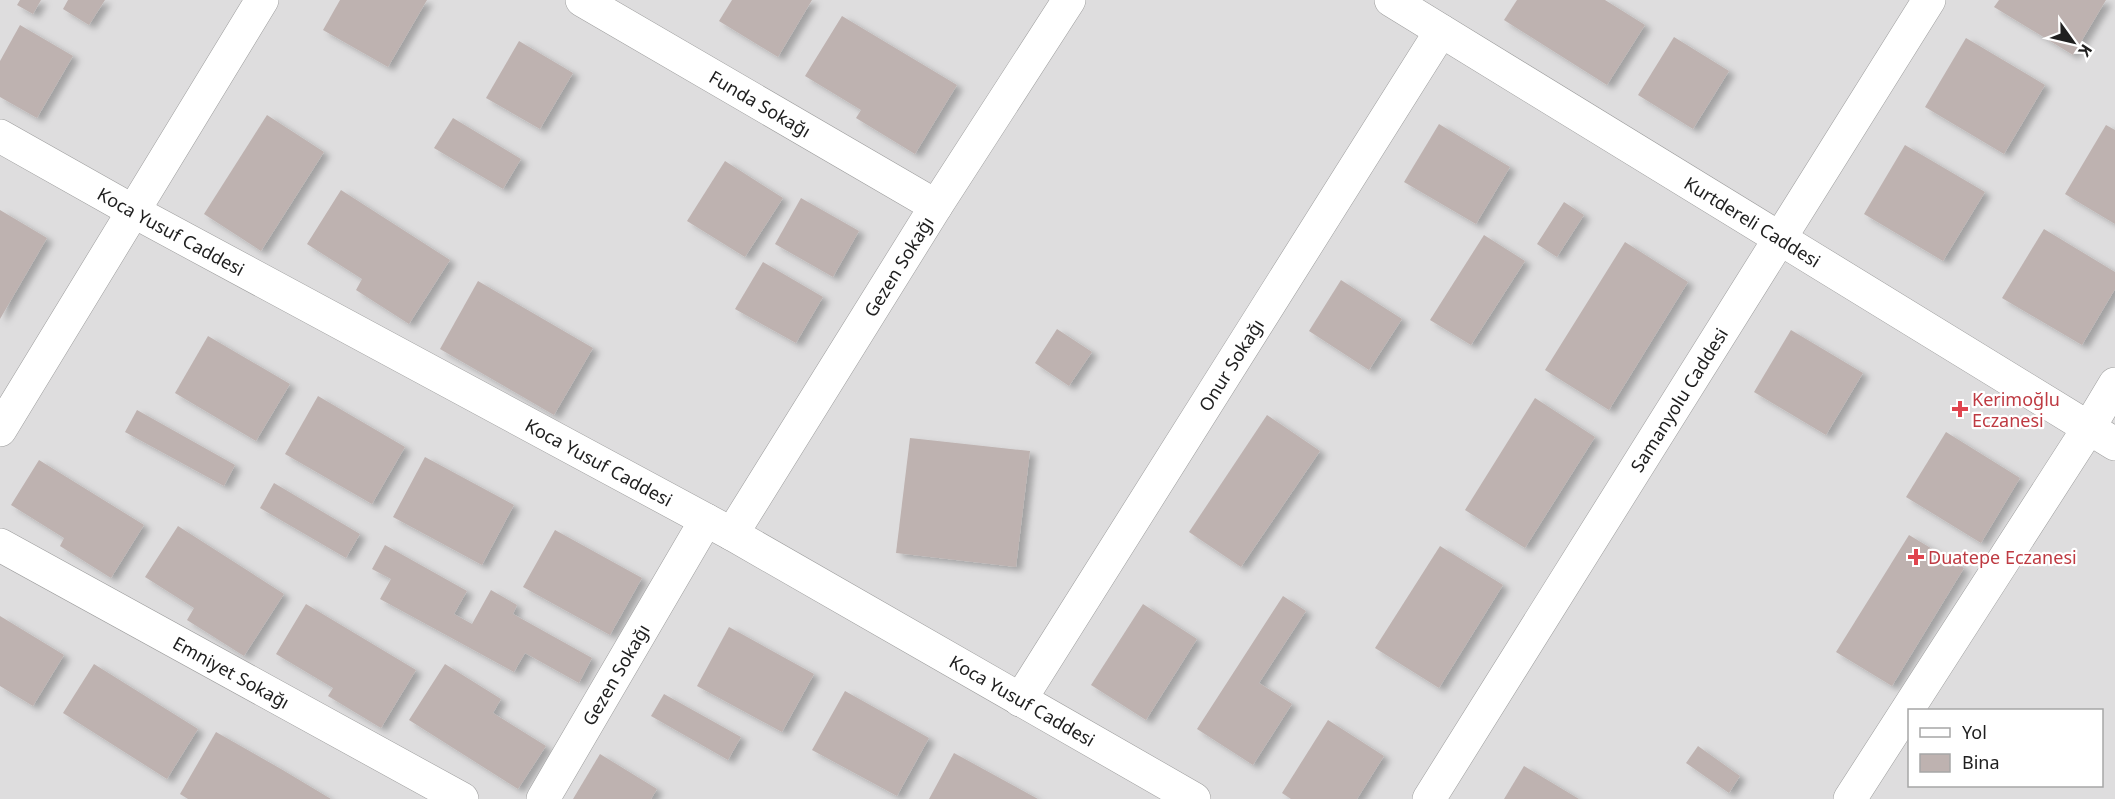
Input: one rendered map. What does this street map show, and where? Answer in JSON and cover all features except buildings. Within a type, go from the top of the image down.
[{"type":"street","points":[[0,430],[262,0]]},
{"type":"street","name":"Funda Sokağı","points":[[582,0],[936,206]]},
{"type":"street","name":"Gezen Sokağı","points":[[543,799],[719,527],[936,206],[1069,0]]},
{"type":"street","name":"Kurtdereli Caddesi","points":[[1391,0],[1782,238],[2102,437]]},
{"type":"street","name":"Samanyolu Caddesi","points":[[1429,799],[1929,0]]},
{"type":"street","name":"Onur Sokağı","points":[[1020,700],[1442,31]]},
{"type":"street","name":"Koca Yusuf Caddesi","points":[[0,136],[133,211],[719,527],[1194,799]]},
{"type":"street","points":[[1913,709],[2102,437],[2115,384]]},
{"type":"street","name":"Emniyet Sokağı","points":[[0,545],[462,799]]},
{"type":"street","points":[[1850,799],[1908,716]]},
{"type":"shaded area","points":[[0,0],[2115,0],[2115,799],[0,799]]},
{"type":"place","name":"Kerimoğlu Eczanesi","points":[[1960,409]]},
{"type":"place","name":"Duatepe Eczanesi","points":[[1916,557]]}]
